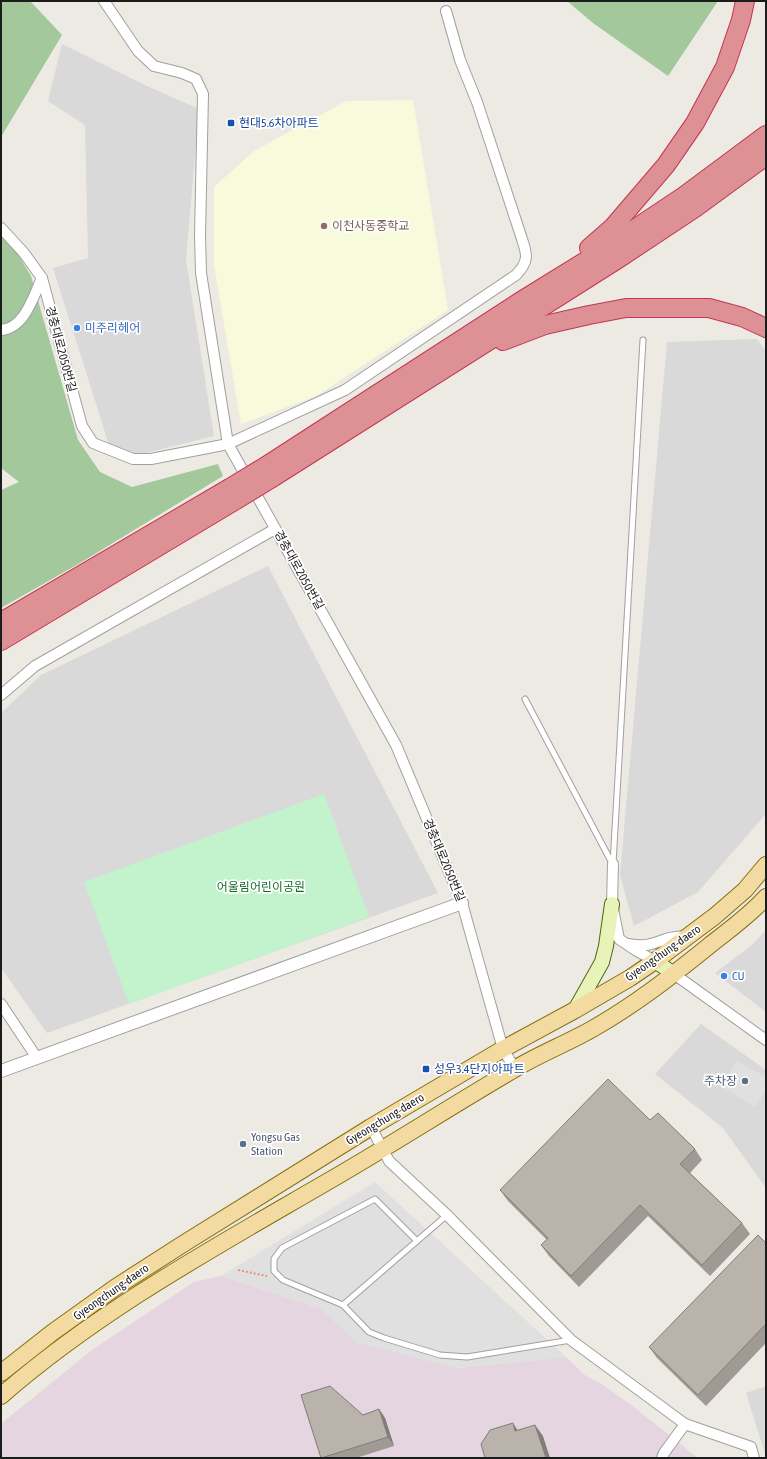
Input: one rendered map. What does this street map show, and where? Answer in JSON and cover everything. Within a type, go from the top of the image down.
[{"type":"highway","points":[[521,301],[584,252],[613,227],[666,165],[695,123],[725,67],[746,1]]},
{"type":"highway","points":[[269,472],[521,301],[598,254],[684,196],[766,135]]},
{"type":"highway","points":[[1,641],[269,472],[460,359],[695,208],[766,156]]},
{"type":"highway","points":[[460,359],[545,325],[626,308],[709,308],[742,317],[766,328]]},
{"type":"highway","points":[[1,622],[232,495]]},
{"type":"main road","name":"Gyeongchung-daero","points":[[1,1373],[53,1332],[116,1287],[371,1127],[503,1049],[575,1010],[655,961],[714,916],[745,890],[766,865]]},
{"type":"main road","name":"Gyeongchung-daero","points":[[1,1396],[31,1371],[126,1302],[193,1259],[383,1150],[515,1069],[595,1027],[645,996],[731,928],[766,897]]},
{"type":"main road","points":[[575,1010],[602,962],[606,946],[612,904]]},
{"type":"main road","points":[[655,961],[674,974]]},
{"type":"street","points":[[104,1],[138,51],[154,66],[196,79],[203,94],[200,236],[201,273],[228,444],[345,390],[516,275],[524,266],[527,254],[477,102],[460,60],[446,11]]},
{"type":"street","name":"경충대로2050번길","points":[[1,228],[24,253],[42,278],[82,426],[93,443],[133,459],[151,459],[228,444],[396,745],[462,903],[503,1049],[515,1069]]},
{"type":"street","points":[[1,330],[8,329],[24,317],[42,278]]},
{"type":"street","points":[[1,695],[35,666],[276,529]]},
{"type":"street","points":[[613,864],[612,904],[620,939],[655,961]]},
{"type":"street","points":[[1,1071],[462,903]]},
{"type":"street","points":[[626,944],[642,946],[659,943],[666,939],[689,935]]},
{"type":"street","points":[[674,974],[766,1040]]},
{"type":"street","points":[[1,1004],[37,1058]]},
{"type":"street","points":[[371,1127],[389,1161],[448,1215],[571,1340],[685,1424],[751,1447],[754,1458]]},
{"type":"street","points":[[662,1458],[685,1424]]},
{"type":"lane","points":[[613,864],[643,340]]},
{"type":"lane","points":[[525,699],[613,864]]},
{"type":"lane","points":[[417,1241],[375,1199],[282,1248],[274,1259],[274,1271],[284,1280],[343,1305],[369,1332],[440,1355],[466,1357],[571,1340]]},
{"type":"lane","points":[[343,1305],[448,1215]]},
{"type":"path","points":[[238,1270],[284,1280]]},
{"type":"shaded area","points":[[62,44],[147,86],[199,109],[186,260],[214,436],[129,457],[110,448],[53,268],[88,258],[85,125],[48,101]]},
{"type":"shaded area","name":"이천사동중학교","points":[[413,100],[448,310],[316,396],[241,424],[214,265],[214,187],[254,151],[346,101]]},
{"type":"shaded area","points":[[757,339],[766,351],[766,814],[698,892],[634,926],[620,875],[667,342]]},
{"type":"shaded area","points":[[268,566],[438,893],[47,1033],[1,968],[1,713],[41,675]]},
{"type":"shaded area","points":[[766,930],[766,1012],[715,973],[752,945]]},
{"type":"shaded area","points":[[701,1024],[766,1070],[766,1188],[723,1128],[655,1074]]},
{"type":"shaded area","name":"주차장","points":[[737,1061],[766,1077],[766,1090],[755,1107],[721,1086]]},
{"type":"shaded area","points":[[375,1182],[566,1357],[458,1368],[356,1342],[322,1309],[221,1276]]},
{"type":"shaded area","points":[[221,1276],[322,1309],[356,1342],[458,1368],[566,1357],[586,1376],[602,1384],[635,1408],[698,1458],[1,1458],[2,1423],[92,1350],[194,1282]]},
{"type":"shaded area","points":[[766,1386],[766,1457],[746,1393]]},
{"type":"green space","points":[[1,1],[30,1],[62,35],[1,137]]},
{"type":"green space","points":[[567,1],[718,1],[668,76],[593,23]]},
{"type":"green space","points":[[1,226],[31,276],[78,440],[100,472],[132,487],[218,464],[223,476],[80,563],[1,608],[1,490],[19,482],[1,468]]},
{"type":"green space","name":"어울림어린이공원","points":[[324,794],[369,917],[129,1004],[84,882]]},
{"type":"building","points":[[608,1079],[650,1120],[658,1113],[695,1149],[680,1164],[742,1223],[702,1265],[640,1205],[571,1276],[541,1245],[548,1238],[500,1190]]},
{"type":"building","points":[[758,1235],[766,1243],[766,1324],[698,1395],[649,1347]]},
{"type":"building","points":[[330,1386],[363,1415],[379,1409],[388,1437],[321,1458],[301,1395]]},
{"type":"building","points":[[513,1423],[515,1431],[535,1425],[546,1458],[485,1458],[481,1444],[490,1430]]},
{"type":"place","name":"현대5.6차아파트","points":[[231,123]]},
{"type":"place","name":"이천사동중학교","points":[[324,226]]},
{"type":"place","name":"미주리헤어","points":[[77,328]]},
{"type":"place","name":"CU","points":[[724,976]]},
{"type":"place","name":"성우3.4단지아파트","points":[[426,1069]]},
{"type":"place","name":"주차장","points":[[745,1081]]},
{"type":"place","name":"Yongsu Gas Station","points":[[243,1144]]}]
